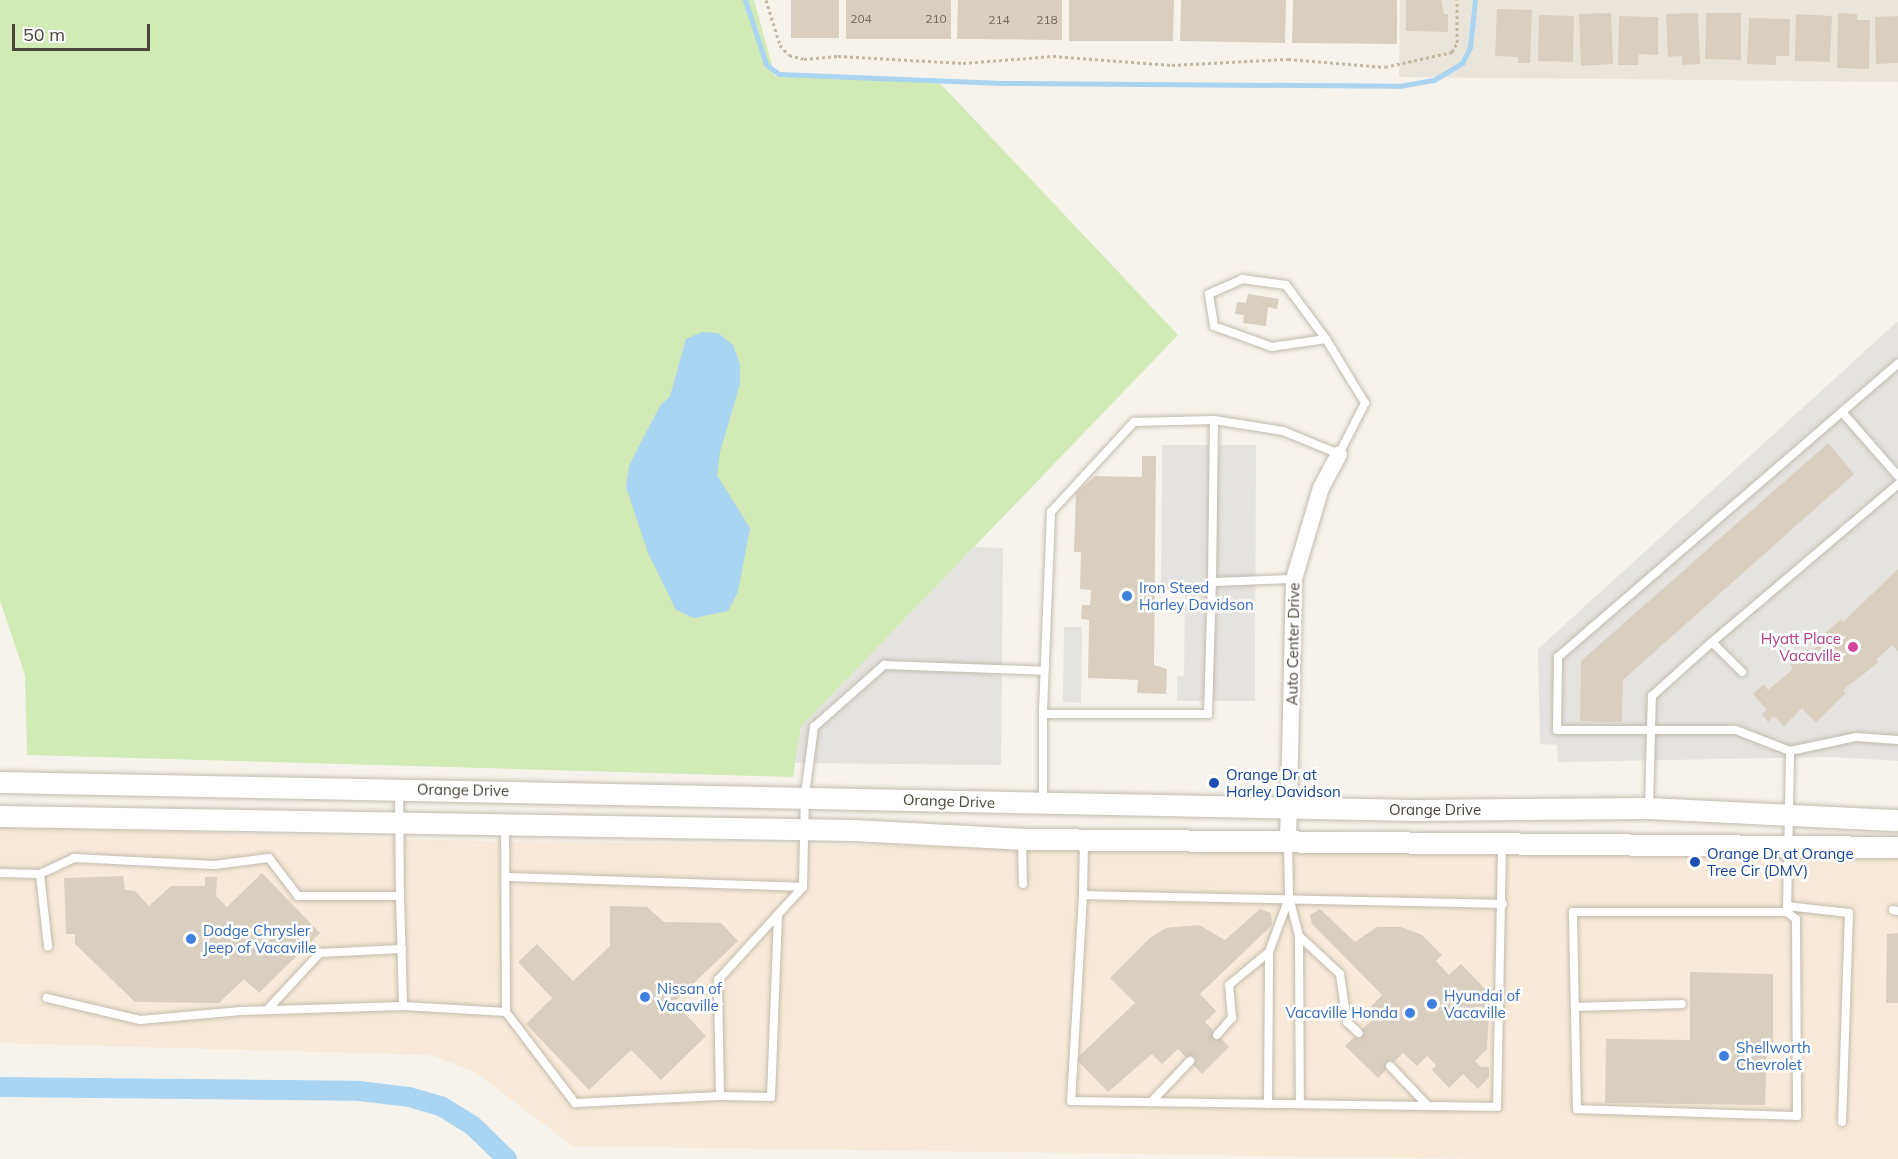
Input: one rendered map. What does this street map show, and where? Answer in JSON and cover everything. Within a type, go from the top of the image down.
[{"type":"street","name":"Auto Center Drive","points":[[1288,843],[1294,579],[1321,488],[1339,454]]},
{"type":"street","name":"Orange Drive","points":[[0,782],[805,795],[1043,804],[1649,808],[1760,811],[1787,816],[1898,820]]},
{"type":"street","points":[[0,816],[804,829],[1022,839],[1288,843],[1788,844],[1898,847]]},
{"type":"lane","points":[[1043,804],[1044,671],[1051,512],[1134,422],[1214,420],[1283,431],[1339,454],[1365,403],[1326,339],[1286,285],[1242,279],[1209,294],[1214,326],[1272,348],[1326,339]]},
{"type":"lane","points":[[1898,364],[1558,657],[1557,730],[1736,730],[1790,751],[1856,736],[1898,740]]},
{"type":"lane","points":[[1842,412],[1898,476]]},
{"type":"lane","points":[[1043,714],[1208,714],[1214,420]]},
{"type":"lane","points":[[1649,808],[1652,696],[1898,484]]},
{"type":"lane","points":[[1212,582],[1294,579]]},
{"type":"lane","points":[[1712,642],[1742,672]]},
{"type":"lane","points":[[720,1096],[718,980],[803,887],[805,795],[814,727],[884,665],[1044,671]]},
{"type":"lane","points":[[1790,751],[1787,909],[1796,919],[1797,1116],[1577,1109],[1573,912],[1787,909],[1849,913],[1842,1122]]},
{"type":"lane","points":[[399,789],[403,1006]]},
{"type":"lane","points":[[505,824],[506,1012],[575,1103],[720,1096],[771,1097],[778,914]]},
{"type":"lane","points":[[1022,839],[1023,884]]},
{"type":"lane","points":[[1084,840],[1071,1101],[1497,1107],[1503,904],[1502,844]]},
{"type":"lane","points":[[1288,843],[1289,897],[1299,936],[1300,1104]]},
{"type":"lane","points":[[0,873],[40,874],[74,858],[214,864],[269,858],[298,896],[400,896]]},
{"type":"lane","points":[[40,874],[48,947]]},
{"type":"lane","points":[[506,877],[803,887]]},
{"type":"lane","points":[[1083,895],[1289,897],[1503,904]]},
{"type":"lane","points":[[1268,1104],[1269,952],[1289,897]]},
{"type":"lane","points":[[1299,936],[1340,974],[1347,1022],[1359,1033]]},
{"type":"lane","points":[[267,1010],[320,953],[402,950]]},
{"type":"lane","points":[[1217,1035],[1232,1018],[1229,985],[1269,952]]},
{"type":"lane","points":[[47,998],[140,1020],[267,1010],[403,1006],[506,1012]]},
{"type":"lane","points":[[1575,1007],[1682,1004]]},
{"type":"lane","points":[[1151,1102],[1190,1061]]},
{"type":"lane","points":[[1390,1066],[1428,1106]]},
{"type":"path","points":[[766,0],[780,45],[789,55],[804,59],[838,56],[963,63],[1053,56],[1172,65],[1288,59],[1384,67],[1452,52],[1457,43],[1456,0]]},
{"type":"shaded area","points":[[1400,0],[1898,0],[1898,82],[1399,77]]},
{"type":"shaded area","points":[[1898,321],[1898,761],[1832,757],[1558,762],[1557,745],[1540,744],[1538,649]]},
{"type":"shaded area","points":[[1162,445],[1256,445],[1255,701],[1177,701],[1177,676],[1184,676],[1185,589],[1161,589]]},
{"type":"shaded area","points":[[974,547],[1003,548],[1001,765],[795,763],[801,727]]},
{"type":"shaded area","points":[[1064,627],[1082,627],[1081,703],[1063,702]]},
{"type":"shaded area","points":[[0,826],[474,841],[1898,857],[1898,1159],[1489,1159],[573,1146],[475,1072],[431,1055],[0,1043]]},
{"type":"green space","points":[[0,0],[754,0],[775,76],[937,80],[1178,335],[801,727],[793,777],[27,755],[25,675],[0,601]]},
{"type":"water","points":[[702,332],[718,333],[733,345],[740,364],[740,384],[720,452],[717,475],[750,528],[738,592],[728,611],[694,618],[676,610],[648,553],[626,487],[629,466],[660,406],[670,396],[686,339]]},
{"type":"building","points":[[791,0],[839,0],[839,38],[791,38]]},
{"type":"building","points":[[846,0],[951,0],[951,39],[846,39]]},
{"type":"building","points":[[958,0],[1062,0],[1062,40],[957,39]]},
{"type":"building","points":[[1069,0],[1174,0],[1173,41],[1069,41]]},
{"type":"building","points":[[1181,0],[1286,0],[1285,43],[1180,41]]},
{"type":"building","points":[[1293,0],[1397,0],[1397,44],[1292,43]]},
{"type":"building","points":[[1406,0],[1441,0],[1444,14],[1448,14],[1448,32],[1406,31]]},
{"type":"building","points":[[1497,9],[1532,10],[1530,63],[1518,63],[1518,57],[1495,56]]},
{"type":"building","points":[[1611,13],[1613,64],[1581,66],[1579,14]]},
{"type":"building","points":[[1698,13],[1700,64],[1682,65],[1682,56],[1668,57],[1666,14]]},
{"type":"building","points":[[1706,13],[1741,13],[1741,60],[1705,59]]},
{"type":"building","points":[[1838,13],[1857,14],[1857,20],[1870,20],[1869,69],[1837,68]]},
{"type":"building","points":[[1796,14],[1832,16],[1830,62],[1795,61]]},
{"type":"building","points":[[1539,15],[1574,16],[1573,62],[1538,61]]},
{"type":"building","points":[[1619,16],[1658,17],[1658,55],[1639,54],[1638,65],[1618,65]]},
{"type":"building","points":[[1898,16],[1898,63],[1876,64],[1875,17]]},
{"type":"building","points":[[1749,18],[1790,19],[1789,56],[1776,56],[1776,65],[1747,64]]},
{"type":"building","points":[[1248,294],[1279,299],[1277,309],[1268,307],[1266,326],[1243,323],[1244,315],[1235,314],[1237,302],[1246,303]]},
{"type":"building","points":[[1828,443],[1854,474],[1623,680],[1622,722],[1580,721],[1581,661]]},
{"type":"building","points":[[1142,456],[1156,456],[1154,665],[1167,669],[1166,694],[1137,693],[1138,680],[1088,678],[1089,620],[1081,619],[1082,605],[1090,605],[1091,590],[1080,589],[1081,552],[1074,552],[1076,493],[1095,476],[1142,477]]},
{"type":"building","name":"Hyatt Place Vacaville","points":[[1898,569],[1898,652],[1892,645],[1876,660],[1879,662],[1843,690],[1846,693],[1816,723],[1802,708],[1784,726],[1774,716],[1768,722],[1762,714],[1767,710],[1753,694],[1764,684],[1768,690],[1793,669],[1790,665],[1808,649],[1810,652],[1827,640],[1823,635],[1841,619],[1843,622]]},
{"type":"building","points":[[262,873],[320,933],[259,993],[244,979],[219,1003],[135,1002],[75,944],[75,934],[66,934],[64,878],[123,876],[125,890],[135,891],[149,906],[171,886],[205,886],[205,877],[217,877],[216,896],[227,907]]},
{"type":"building","points":[[610,906],[647,907],[664,922],[721,923],[738,941],[674,1002],[706,1036],[661,1080],[631,1050],[589,1090],[526,1024],[552,998],[518,962],[537,944],[573,981],[610,946]]},
{"type":"building","points":[[1260,909],[1271,913],[1272,925],[1200,994],[1216,1011],[1205,1022],[1229,1047],[1202,1074],[1178,1049],[1162,1064],[1152,1054],[1108,1092],[1076,1059],[1135,1003],[1110,978],[1151,937],[1166,928],[1199,925],[1225,940]]},
{"type":"building","name":"Hyundai of Vacaville","points":[[1320,909],[1355,942],[1377,927],[1401,927],[1422,935],[1442,955],[1436,961],[1449,975],[1461,964],[1490,994],[1487,1049],[1475,1061],[1481,1067],[1489,1067],[1489,1077],[1478,1089],[1463,1074],[1449,1088],[1432,1070],[1436,1065],[1427,1056],[1417,1066],[1403,1053],[1378,1078],[1345,1046],[1372,1020],[1365,1013],[1382,995],[1312,924],[1310,915]]},
{"type":"building","points":[[1898,933],[1898,1003],[1886,1003],[1887,934]]},
{"type":"building","points":[[1690,972],[1773,974],[1773,1044],[1767,1043],[1765,1105],[1605,1103],[1606,1039],[1690,1040]]},
{"type":"waterway","points":[[745,0],[766,64],[779,74],[1002,83],[1399,86],[1434,80],[1462,63],[1470,47],[1475,0]]},
{"type":"waterway","points":[[0,1087],[359,1091],[409,1097],[441,1106],[472,1125],[507,1159]]},
{"type":"place","name":"Iron Steed Harley Davidson","points":[[1127,596]]},
{"type":"place","name":"Hyatt Place Vacaville","points":[[1853,647]]},
{"type":"place","name":"Orange Dr at Harley Davidson","points":[[1214,783]]},
{"type":"place","name":"Orange Dr at Orange Tree Cir (DMV)","points":[[1695,862]]},
{"type":"place","name":"Dodge Chrysler Jeep of Vacaville","points":[[191,939]]},
{"type":"place","name":"Nissan of Vacaville","points":[[645,997]]},
{"type":"place","name":"Hyundai of Vacaville","points":[[1432,1004]]},
{"type":"place","name":"Vacaville Honda","points":[[1410,1013]]},
{"type":"place","name":"Shellworth Chevrolet","points":[[1724,1056]]}]
